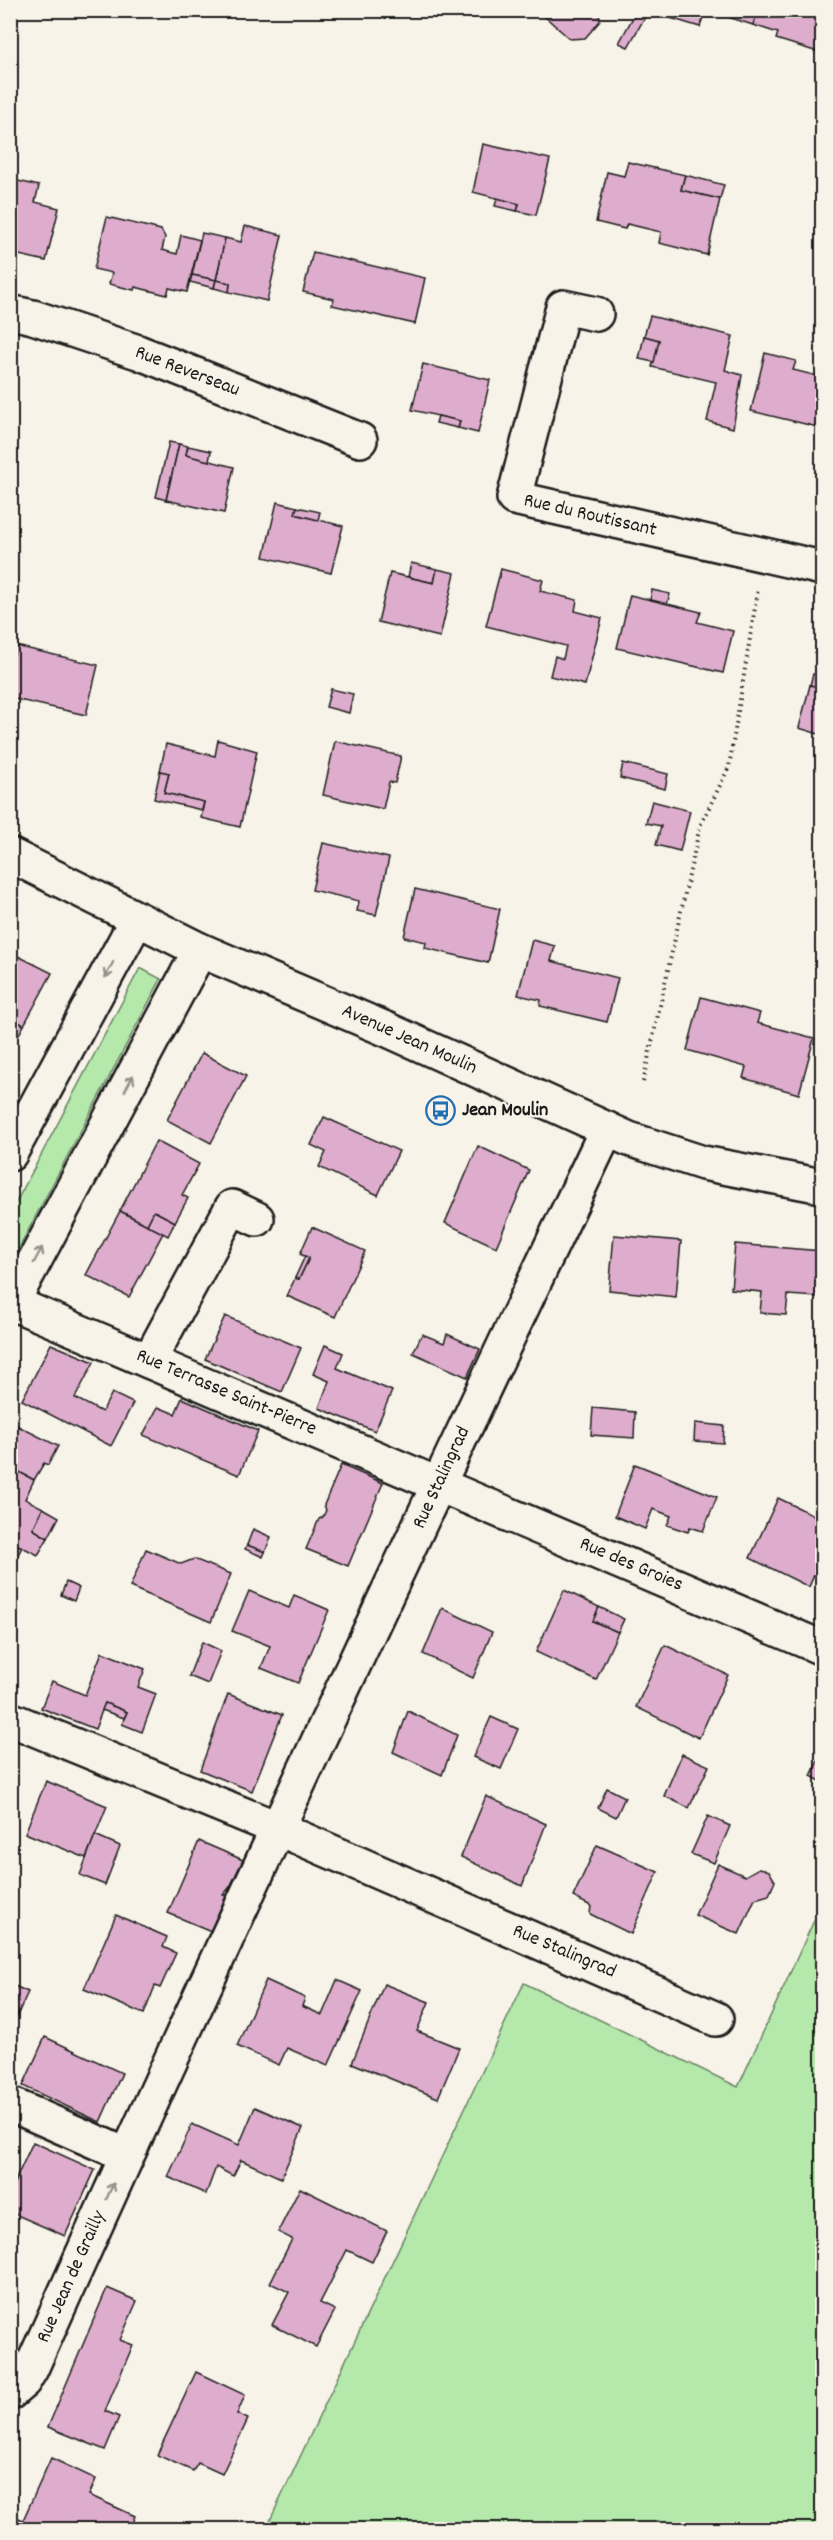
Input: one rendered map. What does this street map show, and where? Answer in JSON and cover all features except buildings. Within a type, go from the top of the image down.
[{"type":"street","name":"Rue du Routissant","points":[[596,314],[563,307],[514,498],[822,568]]},
{"type":"street","name":"Rue Reverseau","points":[[10,312],[33,317],[138,352],[360,440]]},
{"type":"street","name":"Avenue Jean Moulin","points":[[10,855],[200,950],[630,1139],[703,1163],[822,1186]]},
{"type":"street","points":[[10,1154],[137,919]]},
{"type":"street","name":"Rue Terrasse Saint-Pierre","points":[[200,950],[11,1304],[439,1483]]},
{"type":"street","name":"Rue Stalingrad","points":[[126,2155],[439,1483],[607,1129]]},
{"type":"street","points":[[149,1361],[232,1207],[256,1219]]},
{"type":"street","name":"Rue des Groies","points":[[439,1483],[822,1648]]},
{"type":"street","points":[[10,1719],[279,1829]]},
{"type":"street","name":"Rue Stalingrad","points":[[279,1829],[716,2019]]},
{"type":"street","points":[[10,2104],[126,2155]]},
{"type":"street","name":"Rue Jean de Grailly","points":[[10,2393],[24,2381],[31,2369],[126,2155]]},
{"type":"path","points":[[643,1082],[700,826],[729,767],[763,555]]},
{"type":"green space","points":[[140,968],[161,979],[11,1263],[11,1212]]},
{"type":"green space","points":[[822,1903],[822,2529],[266,2529],[524,1983],[738,2087]]},
{"type":"place","name":"Jean Moulin","points":[[441,1111]]}]
